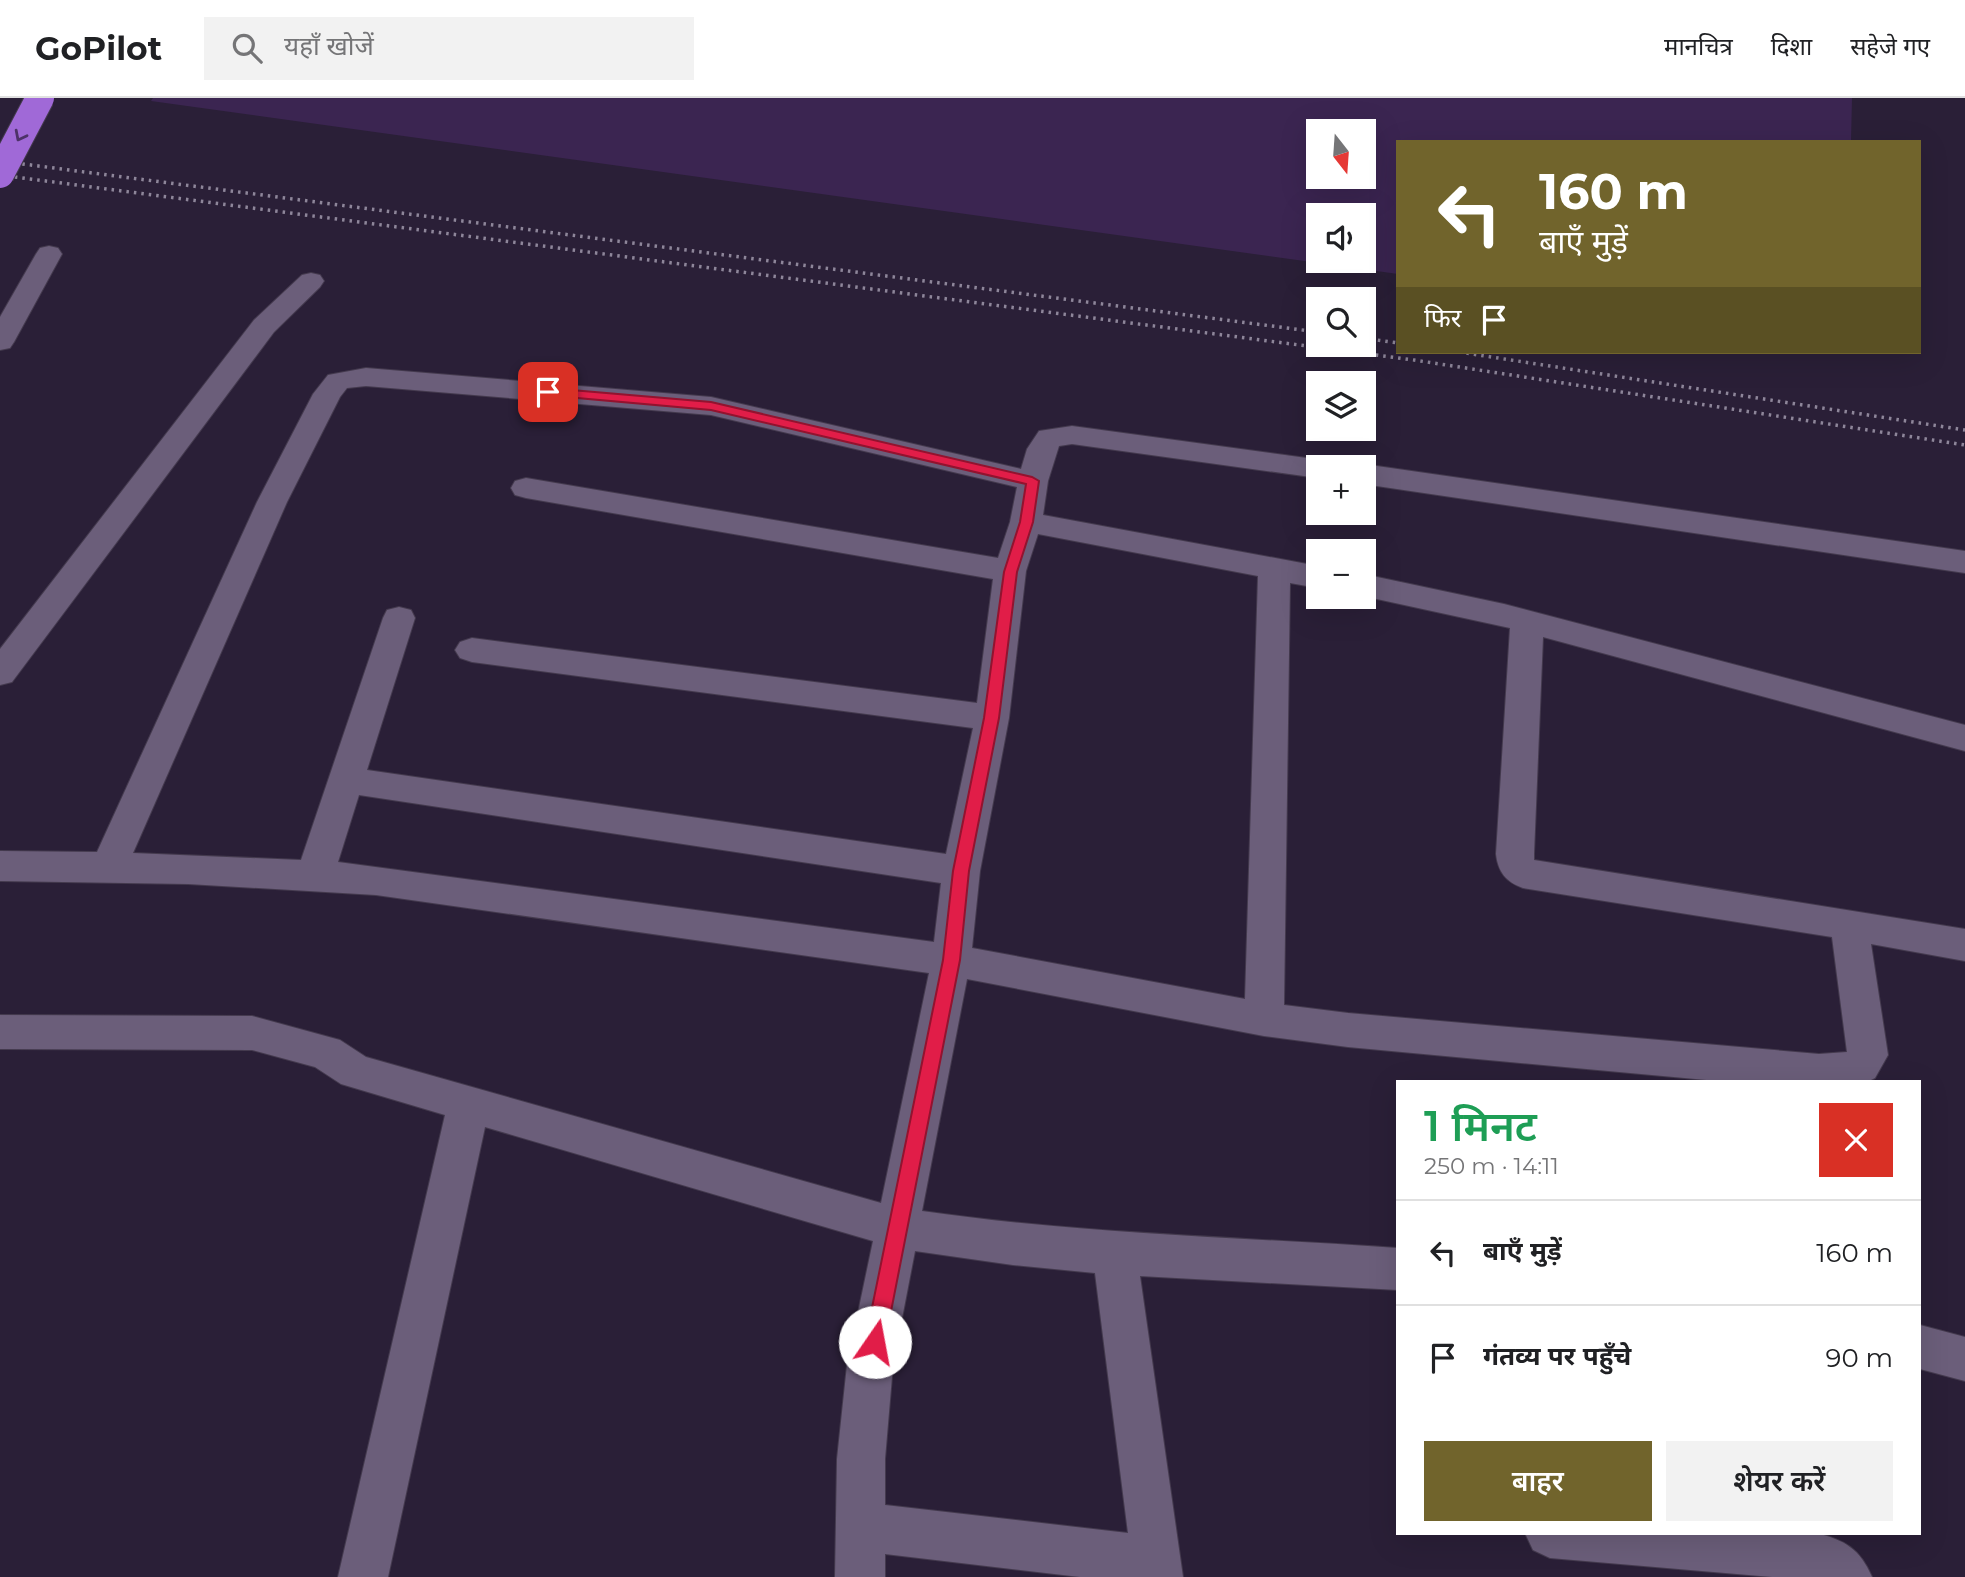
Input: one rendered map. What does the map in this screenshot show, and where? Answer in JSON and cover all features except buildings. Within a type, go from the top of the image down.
[{"type":"highway","points":[[0,174],[40,98]]},
{"type":"street","points":[[0,342],[49,254]]},
{"type":"street","points":[[0,673],[264,326],[311,281]]},
{"type":"street","points":[[109,866],[272,502],[327,394],[338,381],[366,377],[711,406],[1032,481]]},
{"type":"street","points":[[860,1577],[861,1459],[870,1365],[900,1228],[951,960],[961,871],[992,718],[1010,572],[1026,522],[1032,481],[1042,449],[1049,438],[1072,435],[1306,466]]},
{"type":"street","points":[[1376,476],[1965,562]]},
{"type":"street","points":[[526,488],[1010,572]]},
{"type":"street","points":[[1026,522],[1306,575]]},
{"type":"street","points":[[1264,1019],[1274,569]]},
{"type":"street","points":[[1376,587],[1444,600],[1965,737]]},
{"type":"street","points":[[315,875],[399,618]]},
{"type":"street","points":[[1527,622],[1515,854],[1516,864],[1523,873],[1965,945]]},
{"type":"street","points":[[472,650],[992,718]]},
{"type":"street","points":[[346,780],[961,871]]},
{"type":"street","points":[[0,866],[109,866],[315,875],[443,888],[951,960],[1264,1019],[1568,1065],[1819,1072],[1840,1072],[1861,1066],[1868,1055],[1849,924]]},
{"type":"street","points":[[0,1032],[252,1033],[326,1052],[355,1071],[900,1228],[986,1242],[1115,1254],[1396,1269]]},
{"type":"street","points":[[363,1577],[469,1103]]},
{"type":"street","points":[[860,1527],[1157,1569],[1115,1254]]},
{"type":"street","points":[[1921,1347],[1965,1359]]},
{"type":"street","points":[[1573,1535],[1804,1555],[1834,1562],[1847,1577]]},
{"type":"shaded area","points":[[153,98],[1852,98],[1851,140],[1396,140],[1396,274],[1376,271],[1376,203],[1306,203],[1306,261],[151,101]]},
{"type":"railway","points":[[0,161],[1306,330]]},
{"type":"railway","points":[[0,175],[1414,360],[1965,445]]},
{"type":"railway","points":[[1376,340],[1396,343]]},
{"type":"railway","points":[[1472,354],[1965,430]]},
{"type":"route","points":[[548,392],[711,406],[1032,481],[1026,522],[1010,572],[992,718],[961,871],[951,960],[900,1228],[875,1342]]}]
